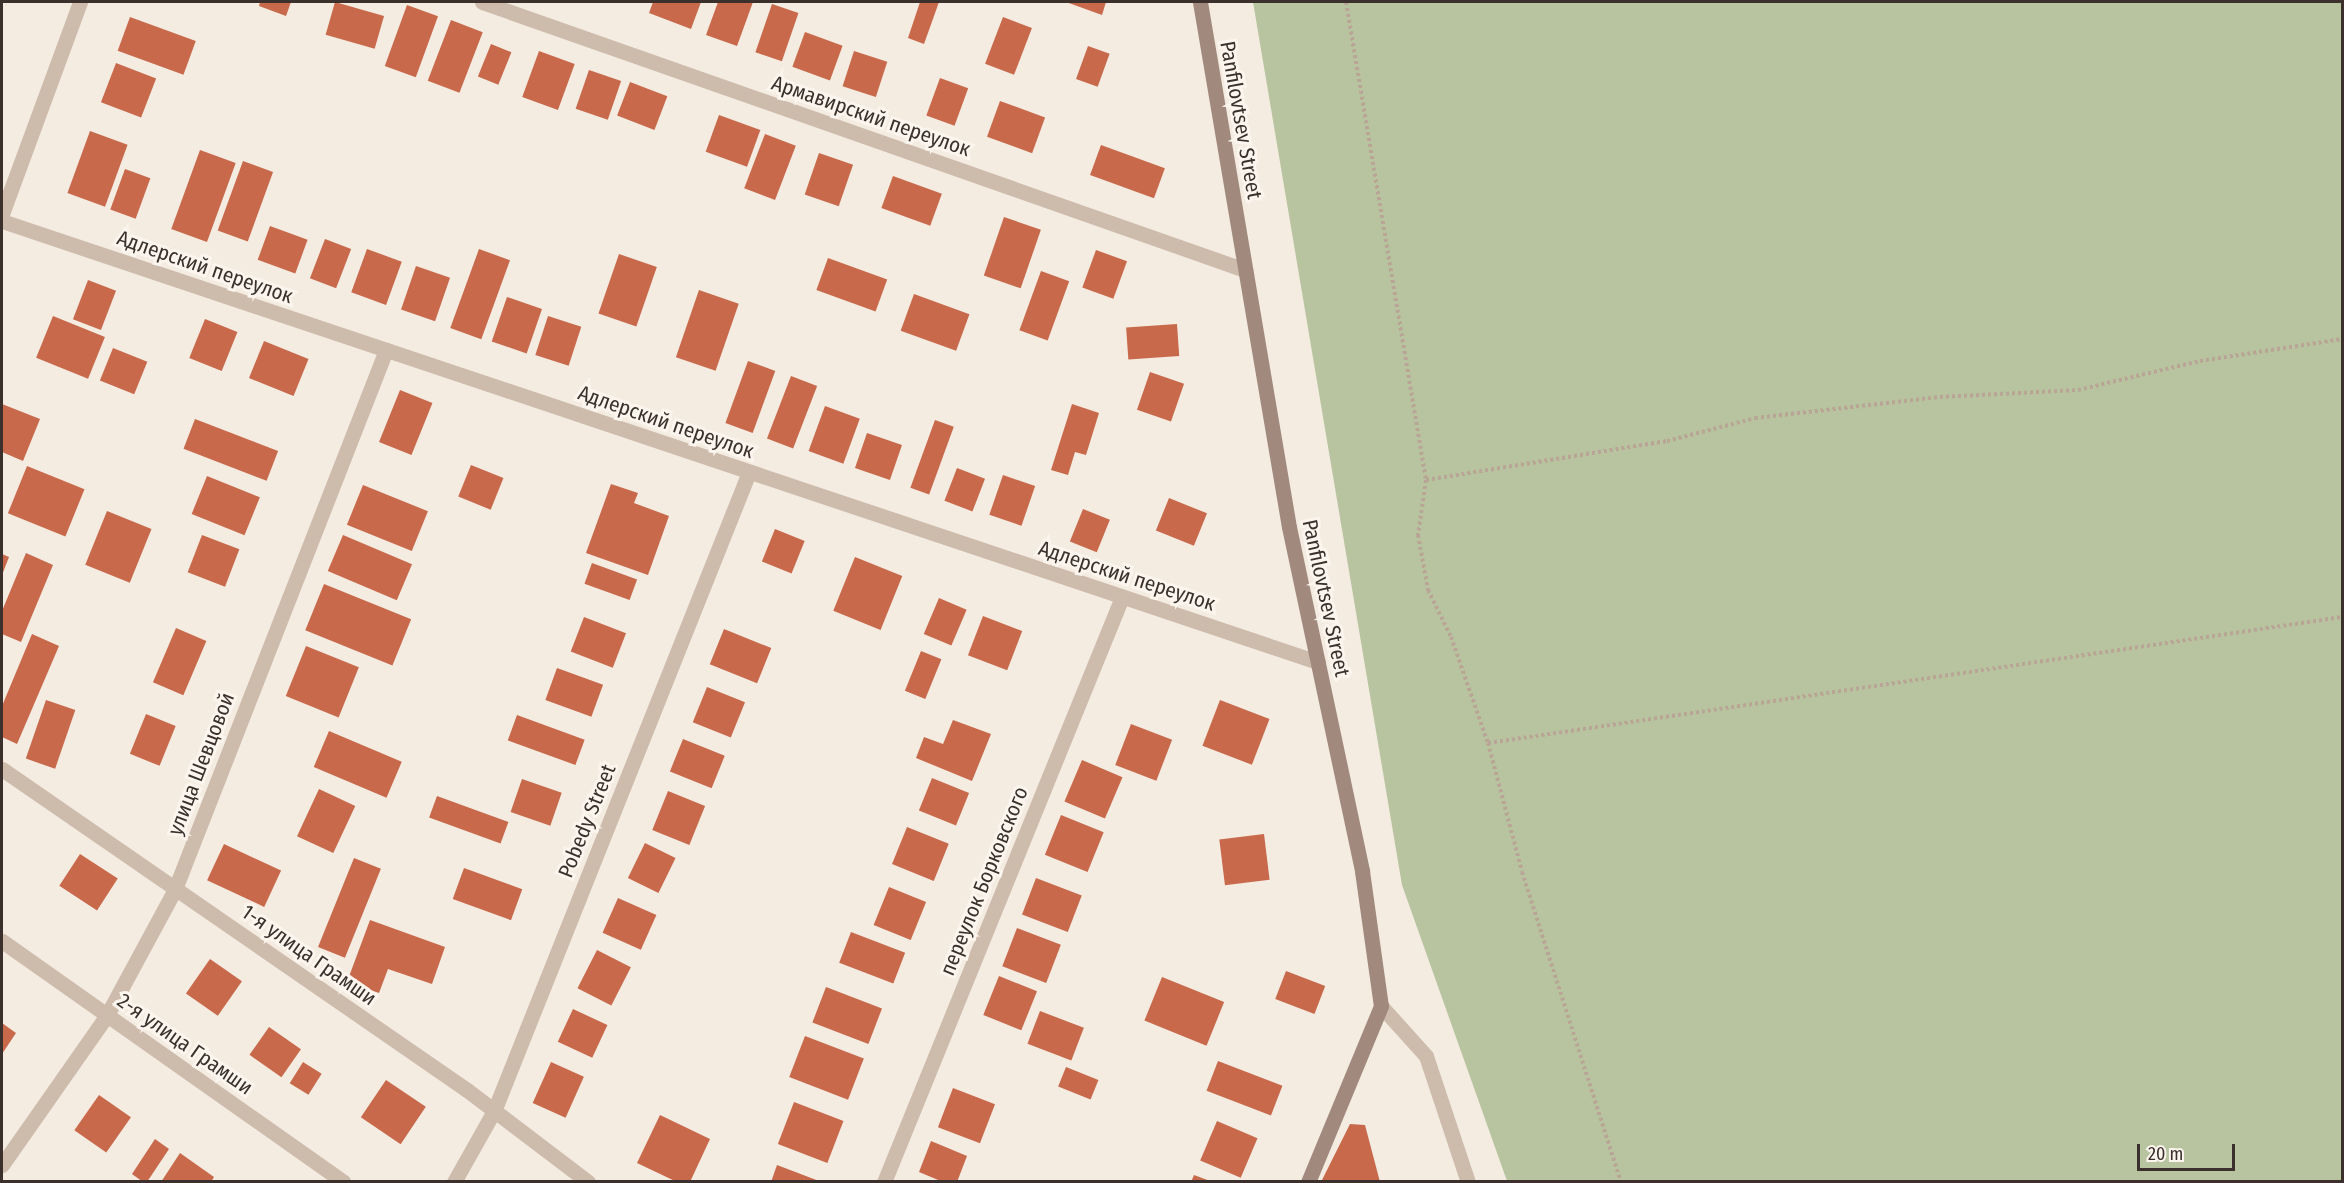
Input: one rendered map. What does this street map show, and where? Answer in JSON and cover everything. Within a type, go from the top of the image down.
[{"type":"street","points":[[2,214],[80,2]]},
{"type":"street","name":"Армавирский переулок","points":[[482,2],[1245,270]]},
{"type":"street","name":"Panfilovtsev Street","points":[[1200,2],[1289,527],[1362,871],[1381,1006]]},
{"type":"street","name":"Адлерский переулок","points":[[2,221],[1318,662]]},
{"type":"street","name":"улица Шевцовой","points":[[2,1165],[107,1015],[175,889],[386,350]]},
{"type":"street","name":"Pobedy Street","points":[[454,1182],[494,1111],[749,472]]},
{"type":"street","name":"переулок Борковского","points":[[884,1182],[1122,597]]},
{"type":"street","name":"1-я улица Грамши","points":[[2,770],[494,1111],[588,1182]]},
{"type":"street","name":"2-я улица Грамши","points":[[2,941],[344,1182]]},
{"type":"street","points":[[1308,1182],[1381,1006],[1426,1056],[1468,1182]]},
{"type":"path","points":[[1346,2],[1426,480],[1418,536],[1428,590],[1451,637],[1488,743],[1522,872],[1621,1182]]},
{"type":"path","points":[[1426,480],[1667,441],[1755,418],[1940,397],[2078,390],[2200,362],[2343,339]]},
{"type":"path","points":[[1488,743],[2343,616]]},
{"type":"green space","points":[[1253,2],[2342,2],[2342,1181],[1507,1181],[1402,885]]},
{"type":"building","points":[[260,2],[291,2],[286,16],[259,6]]},
{"type":"building","points":[[335,2],[384,16],[375,49],[326,35]]},
{"type":"building","points":[[653,2],[701,2],[691,29],[649,13]]},
{"type":"building","points":[[718,2],[753,2],[737,46],[706,35]]},
{"type":"building","points":[[920,2],[939,2],[924,44],[908,38]]},
{"type":"building","points":[[1066,2],[1106,2],[1102,15]]},
{"type":"building","points":[[772,4],[798,13],[782,61],[755,52]]},
{"type":"building","points":[[407,5],[438,16],[416,77],[385,66]]},
{"type":"building","points":[[130,17],[196,41],[183,75],[118,51]]},
{"type":"building","points":[[1003,17],[1032,28],[1014,75],[985,64]]},
{"type":"building","points":[[451,20],[483,32],[459,93],[428,81]]},
{"type":"building","points":[[805,32],[843,46],[830,80],[792,67]]},
{"type":"building","points":[[491,44],[511,52],[498,85],[478,76]]},
{"type":"building","points":[[1088,46],[1110,54],[1098,87],[1076,79]]},
{"type":"building","points":[[539,51],[575,64],[558,110],[522,97]]},
{"type":"building","points":[[854,51],[887,62],[876,97],[843,86]]},
{"type":"building","points":[[116,63],[156,78],[141,118],[101,102]]},
{"type":"building","points":[[589,70],[621,81],[608,120],[576,109]]},
{"type":"building","points":[[940,78],[968,88],[955,126],[926,116]]},
{"type":"building","points":[[630,82],[667,96],[654,130],[617,116]]},
{"type":"building","points":[[1000,101],[1045,117],[1032,153],[987,137]]},
{"type":"building","points":[[719,115],[760,130],[747,167],[706,152]]},
{"type":"building","points":[[90,131],[128,145],[105,207],[67,193]]},
{"type":"building","points":[[765,134],[796,146],[775,200],[744,188]]},
{"type":"building","points":[[1101,145],[1165,168],[1154,198],[1090,175]]},
{"type":"building","points":[[200,150],[236,163],[207,242],[171,229]]},
{"type":"building","points":[[819,153],[853,165],[839,206],[805,195]]},
{"type":"building","points":[[243,161],[273,172],[248,241],[218,231]]},
{"type":"building","points":[[125,169],[150,178],[136,219],[110,209]]},
{"type":"building","points":[[893,176],[942,194],[930,226],[881,208]]},
{"type":"building","points":[[1004,217],[1041,230],[1021,288],[984,276]]},
{"type":"building","points":[[270,226],[308,240],[295,274],[258,260]]},
{"type":"building","points":[[325,239],[351,249],[336,288],[310,278]]},
{"type":"building","points":[[367,249],[402,262],[386,305],[351,292]]},
{"type":"building","points":[[479,249],[510,260],[481,339],[450,328]]},
{"type":"building","points":[[1096,250],[1127,261],[1113,299],[1082,288]]},
{"type":"building","points":[[619,254],[657,267],[636,327],[598,314]]},
{"type":"building","points":[[828,258],[887,280],[876,311],[816,290]]},
{"type":"building","points":[[416,266],[450,278],[435,321],[401,309]]},
{"type":"building","points":[[1041,271],[1069,281],[1048,340],[1019,330]]},
{"type":"building","points":[[88,280],[116,291],[101,330],[73,319]]},
{"type":"building","points":[[699,290],[739,304],[716,371],[676,357]]},
{"type":"building","points":[[914,294],[969,314],[956,351],[901,331]]},
{"type":"building","points":[[507,297],[542,309],[527,353],[492,341]]},
{"type":"building","points":[[53,316],[105,337],[88,379],[36,358]]},
{"type":"building","points":[[548,316],[581,327],[569,366],[535,355]]},
{"type":"building","points":[[205,319],[237,332],[222,371],[189,358]]},
{"type":"building","points":[[1177,324],[1179,356],[1128,359],[1126,328]]},
{"type":"building","points":[[264,341],[309,359],[294,396],[249,378]]},
{"type":"building","points":[[113,348],[147,362],[134,394],[100,380]]},
{"type":"building","points":[[748,361],[775,371],[753,433],[725,423]]},
{"type":"building","points":[[1150,372],[1184,384],[1171,422],[1137,410]]},
{"type":"building","points":[[791,376],[817,386],[793,449],[767,439]]},
{"type":"building","points":[[400,390],[432,403],[411,455],[379,442]]},
{"type":"building","points":[[2,404],[40,419],[23,461],[2,452]]},
{"type":"building","points":[[1072,404],[1099,413],[1086,455],[1075,452],[1068,475],[1051,470]]},
{"type":"building","points":[[825,406],[860,419],[843,464],[809,451]]},
{"type":"building","points":[[195,419],[278,451],[267,481],[184,449]]},
{"type":"building","points":[[935,420],[954,427],[929,494],[910,488]]},
{"type":"building","points":[[867,433],[902,445],[890,480],[855,468]]},
{"type":"building","points":[[471,465],[503,478],[491,510],[458,497]]},
{"type":"building","points":[[27,466],[84,489],[65,537],[8,513]]},
{"type":"building","points":[[957,468],[985,479],[972,511],[944,501]]},
{"type":"building","points":[[1003,475],[1035,486],[1021,526],[989,515]]},
{"type":"building","points":[[207,476],[260,497],[244,535],[192,514]]},
{"type":"building","points":[[611,484],[638,493],[634,503],[669,516],[648,575],[586,553]]},
{"type":"building","points":[[363,485],[428,511],[412,551],[347,525]]},
{"type":"building","points":[[1169,498],[1207,513],[1194,546],[1156,530]]},
{"type":"building","points":[[1083,509],[1110,520],[1097,552],[1070,541]]},
{"type":"building","points":[[107,511],[152,529],[130,583],[85,565]]},
{"type":"building","points":[[775,529],[805,541],[792,573],[762,561]]},
{"type":"building","points":[[202,535],[239,549],[225,587],[188,572]]},
{"type":"building","points":[[343,535],[412,564],[397,600],[328,571]]},
{"type":"building","points":[[26,553],[53,565],[21,642],[2,634],[2,611]]},
{"type":"building","points":[[2,554],[9,557],[2,575]]},
{"type":"building","points":[[855,557],[902,576],[881,630],[833,611]]},
{"type":"building","points":[[592,563],[637,579],[630,600],[584,584]]},
{"type":"building","points":[[324,584],[411,619],[392,666],[305,630]]},
{"type":"building","points":[[939,598],[967,610],[951,646],[924,634]]},
{"type":"building","points":[[983,616],[1022,631],[1007,670],[968,655]]},
{"type":"building","points":[[584,617],[626,633],[613,668],[571,652]]},
{"type":"building","points":[[176,628],[206,641],[183,695],[153,682]]},
{"type":"building","points":[[724,629],[771,648],[757,683],[710,664]]},
{"type":"building","points":[[32,634],[59,646],[17,744],[2,737],[2,706]]},
{"type":"building","points":[[306,646],[359,667],[339,717],[286,696]]},
{"type":"building","points":[[921,651],[941,659],[925,699],[905,691]]},
{"type":"building","points":[[557,668],[603,685],[591,717],[545,700]]},
{"type":"building","points":[[707,687],[745,702],[731,738],[693,722]]},
{"type":"building","points":[[46,700],[75,710],[55,769],[26,759]]},
{"type":"building","points":[[1220,700],[1269,719],[1252,765],[1202,746]]},
{"type":"building","points":[[146,714],[176,726],[160,766],[130,754]]},
{"type":"building","points":[[517,715],[585,740],[575,765],[508,740]]},
{"type":"building","points":[[953,720],[991,734],[972,781],[916,758],[924,737],[943,744]]},
{"type":"building","points":[[1131,724],[1172,740],[1156,781],[1115,765]]},
{"type":"building","points":[[329,731],[402,762],[386,798],[314,767]]},
{"type":"building","points":[[683,739],[725,756],[712,788],[670,771]]},
{"type":"building","points":[[1082,760],[1123,777],[1105,819],[1064,801]]},
{"type":"building","points":[[932,778],[969,793],[956,825],[919,810]]},
{"type":"building","points":[[522,779],[562,793],[550,826],[511,812]]},
{"type":"building","points":[[319,789],[355,806],[333,853],[297,836]]},
{"type":"building","points":[[668,791],[705,806],[689,845],[652,830]]},
{"type":"building","points":[[437,796],[508,822],[501,844],[429,818]]},
{"type":"building","points":[[1061,815],[1104,832],[1088,872],[1045,855]]},
{"type":"building","points":[[907,827],[949,844],[934,881],[892,864]]},
{"type":"building","points":[[1264,834],[1270,880],[1225,885],[1219,839]]},
{"type":"building","points":[[645,843],[676,858],[658,893],[628,878]]},
{"type":"building","points":[[224,844],[281,871],[264,907],[207,880]]},
{"type":"building","points":[[80,854],[118,879],[97,910],[59,886]]},
{"type":"building","points":[[354,858],[381,869],[345,958],[318,947]]},
{"type":"building","points":[[464,868],[522,889],[511,920],[453,899]]},
{"type":"building","points":[[1036,878],[1082,896],[1068,932],[1022,914]]},
{"type":"building","points":[[889,887],[926,902],[911,940],[874,925]]},
{"type":"building","points":[[618,898],[656,915],[641,950],[603,933]]},
{"type":"building","points":[[370,920],[445,947],[432,984],[388,969],[379,993],[347,982]]},
{"type":"building","points":[[1017,928],[1061,945],[1046,983],[1002,966]]},
{"type":"building","points":[[851,932],[905,953],[893,984],[839,963]]},
{"type":"building","points":[[597,950],[631,967],[611,1006],[577,988]]},
{"type":"building","points":[[210,959],[242,981],[218,1016],[186,993]]},
{"type":"building","points":[[1286,971],[1325,986],[1314,1014],[1275,999]]},
{"type":"building","points":[[999,976],[1037,991],[1021,1030],[983,1015]]},
{"type":"building","points":[[1162,977],[1224,1002],[1207,1046],[1144,1021]]},
{"type":"building","points":[[826,987],[882,1009],[868,1044],[812,1022]]},
{"type":"building","points":[[573,1009],[607,1025],[592,1058],[558,1042]]},
{"type":"building","points":[[1040,1011],[1084,1028],[1071,1061],[1027,1044]]},
{"type":"building","points":[[2,1023],[16,1033],[2,1054]]},
{"type":"building","points":[[269,1027],[301,1049],[281,1077],[249,1055]]},
{"type":"building","points":[[805,1036],[864,1059],[848,1100],[789,1077]]},
{"type":"building","points":[[1218,1061],[1282,1086],[1271,1116],[1207,1091]]},
{"type":"building","points":[[303,1062],[322,1074],[308,1095],[290,1083]]},
{"type":"building","points":[[551,1062],[584,1077],[566,1118],[533,1103]]},
{"type":"building","points":[[1066,1067],[1098,1080],[1091,1100],[1058,1086]]},
{"type":"building","points":[[386,1080],[426,1107],[401,1144],[361,1117]]},
{"type":"building","points":[[953,1088],[995,1104],[980,1143],[938,1127]]},
{"type":"building","points":[[99,1095],[131,1117],[106,1153],[74,1130]]},
{"type":"building","points":[[794,1102],[843,1121],[827,1163],[778,1144]]},
{"type":"building","points":[[660,1115],[710,1139],[690,1182],[677,1182],[637,1163]]},
{"type":"building","points":[[1217,1121],[1258,1138],[1241,1178],[1200,1161]]},
{"type":"building","points":[[1350,1124],[1365,1125],[1380,1182],[1321,1182]]},
{"type":"building","points":[[155,1139],[169,1149],[147,1182],[143,1182],[132,1174]]},
{"type":"building","points":[[931,1141],[967,1156],[957,1182],[943,1182],[919,1172]]},
{"type":"building","points":[[180,1153],[214,1177],[211,1182],[161,1182]]},
{"type":"building","points":[[777,1165],[819,1181],[819,1182],[771,1182]]},
{"type":"building","points":[[1194,1175],[1210,1181],[1210,1182],[1191,1182]]}]
